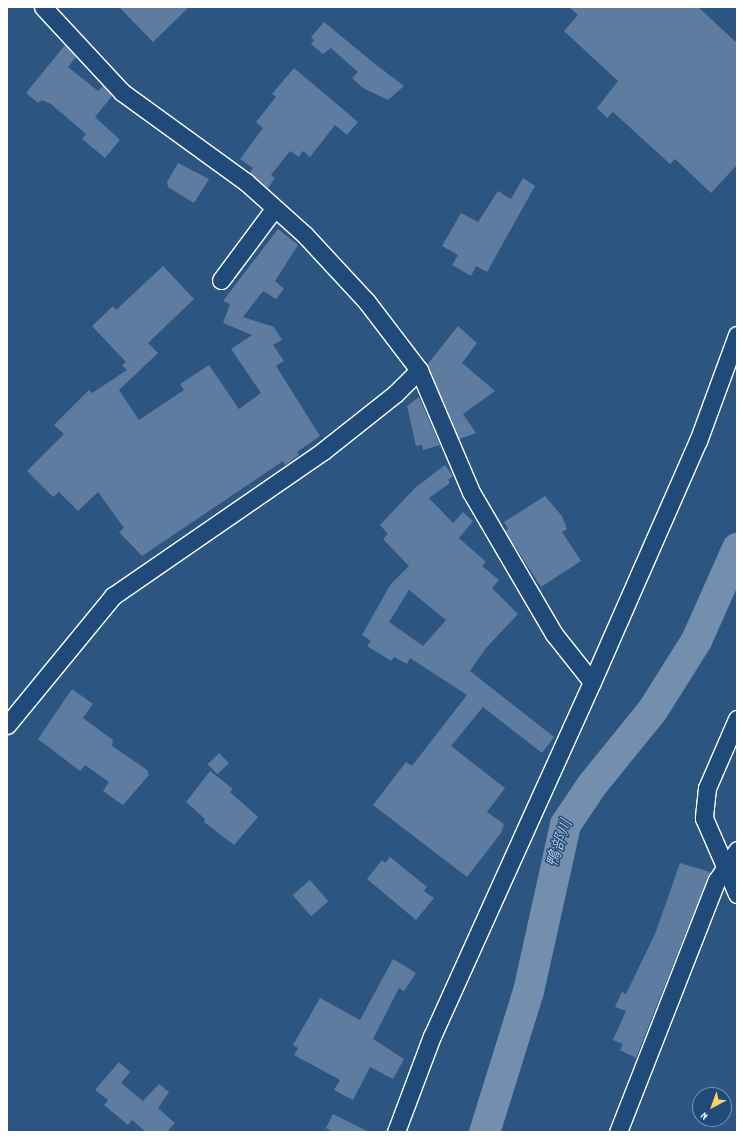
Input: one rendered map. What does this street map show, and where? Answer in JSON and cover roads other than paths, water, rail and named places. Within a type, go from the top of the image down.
[{"type":"street","points":[[43,7],[122,92],[246,182],[274,209],[305,235],[366,302],[419,370],[471,492],[554,634],[592,682]]},
{"type":"street","points":[[221,280],[274,209]]},
{"type":"street","points":[[396,1132],[432,1036],[592,682],[698,441],[737,335]]},
{"type":"street","points":[[7,725],[112,596],[323,451],[396,394],[419,370]]},
{"type":"street","points":[[737,719],[707,788],[704,806],[710,838],[737,894]]},
{"type":"street","points":[[618,1132],[724,867],[737,850]]},
{"type":"waterway","name":"鴨部川","points":[[484,1132],[528,991],[565,824],[592,784],[652,710],[696,640],[737,548]]}]
